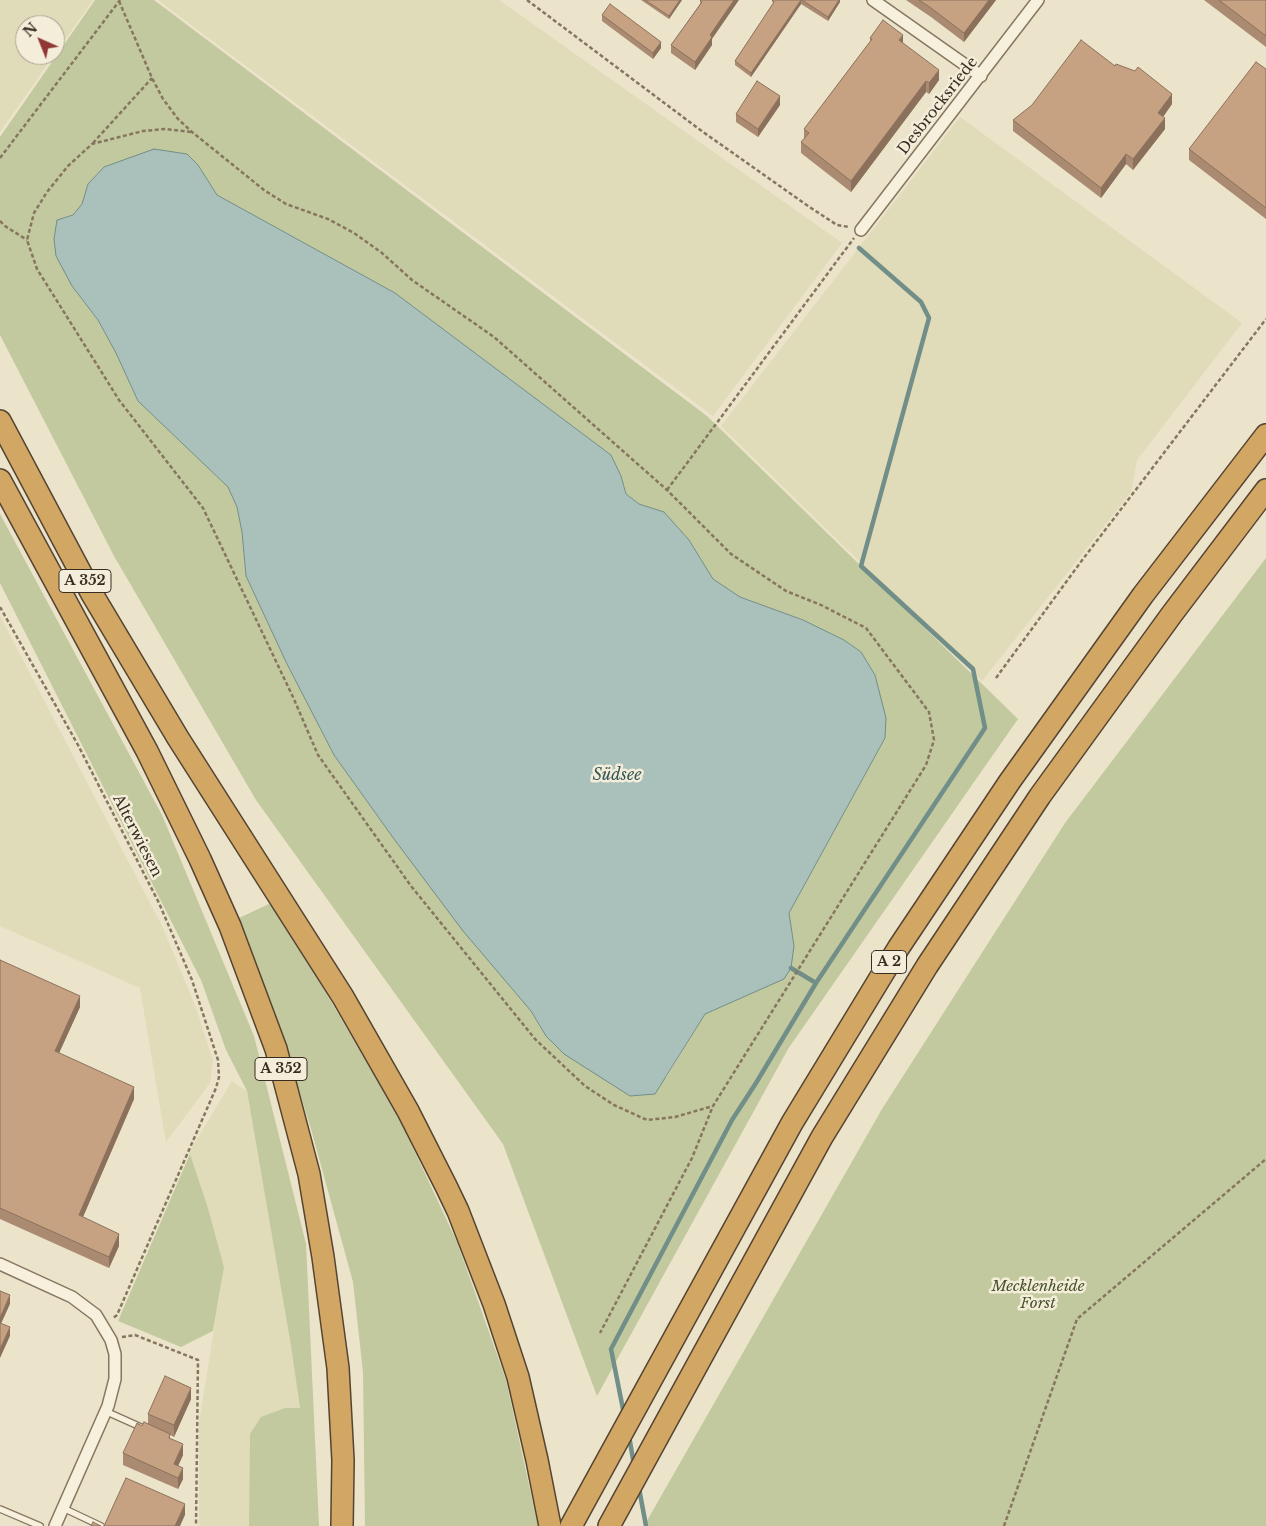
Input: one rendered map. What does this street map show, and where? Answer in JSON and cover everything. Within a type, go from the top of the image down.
[{"type":"highway","name":"A 352","points":[[0,421],[92,594],[178,738],[343,997],[408,1111],[458,1211],[494,1304],[518,1377],[550,1526]]},
{"type":"highway","name":"A 2","points":[[571,1526],[792,1123],[899,947],[1033,748],[1143,595],[1266,436]]},
{"type":"highway","name":"A 352","points":[[0,480],[148,751],[230,926],[276,1049],[309,1174],[323,1257],[338,1368],[342,1460],[342,1526]]},
{"type":"highway","name":"A 2","points":[[609,1526],[822,1137],[927,966],[1040,796],[1172,614],[1266,490]]},
{"type":"street","points":[[873,0],[981,76]]},
{"type":"street","name":"Desbrocksriede","points":[[861,230],[1038,0]]},
{"type":"street","points":[[0,1264],[72,1297],[96,1315],[111,1340],[115,1354],[115,1379],[106,1412],[54,1526]]},
{"type":"lane","points":[[106,1412],[150,1431]]},
{"type":"lane","points":[[62,1508],[102,1526]]},
{"type":"lane","points":[[0,1510],[40,1526]]},
{"type":"path","points":[[527,0],[703,132],[811,208],[837,224],[861,230],[667,490]]},
{"type":"path","points":[[0,158],[119,1],[163,99],[178,119],[192,132],[264,190],[286,204],[328,219],[354,233],[382,253],[412,280],[494,337],[667,490],[731,554],[786,591],[821,605],[866,628],[929,712],[934,740],[926,765],[713,1106],[692,1158],[600,1333]]},
{"type":"path","points":[[152,78],[92,144],[68,166],[46,192],[34,213],[27,240],[37,269],[119,400],[203,508],[293,697],[318,755],[411,886],[535,1039],[585,1086],[614,1105],[647,1120],[675,1117],[713,1106]]},
{"type":"path","points":[[92,144],[143,131],[165,128],[192,132]]},
{"type":"path","points":[[0,221],[27,240]]},
{"type":"path","points":[[996,678],[1083,559],[1266,319]]},
{"type":"path","name":"Alterwiesen","points":[[0,607],[78,744],[159,903],[192,980],[218,1060],[219,1077],[216,1088],[117,1314],[103,1326]]},
{"type":"path","points":[[1004,1526],[1077,1319],[1266,1159]]},
{"type":"path","points":[[111,1340],[135,1335],[198,1360],[196,1526]]},
{"type":"shaded area","points":[[0,0],[93,0],[65,40],[65,15],[15,15],[15,65],[47,65],[0,132]]},
{"type":"shaded area","points":[[158,0],[499,0],[842,243],[713,416]]},
{"type":"shaded area","points":[[960,117],[1242,323],[1137,460],[1131,492],[982,681],[721,426]]},
{"type":"shaded area","points":[[0,616],[162,926],[196,1008],[213,1061],[210,1083],[166,1142],[140,988],[0,926]]},
{"type":"shaded area","points":[[232,1081],[247,1091],[300,1409],[250,1434],[249,1526],[199,1526],[199,1423],[224,1267],[208,1208],[190,1155],[188,1154]]},
{"type":"green space","points":[[95,0],[154,0],[707,416],[1018,719],[788,1049],[597,1396],[503,1144],[256,800],[114,556],[0,335],[0,137],[50,65],[65,65],[65,43]],"holes":[[[123,162],[198,165],[217,195],[395,293],[611,455],[621,476],[626,494],[639,504],[664,512],[689,540],[713,579],[740,597],[803,620],[844,640],[861,652],[875,675],[885,738],[789,913],[794,946],[742,997],[705,1014],[666,1078],[546,1036],[531,1011],[394,839],[334,755],[287,664],[246,576],[242,532],[237,507],[228,487],[138,401],[116,353],[98,320],[72,286],[57,220],[73,215],[82,204],[88,184],[104,167]]]},
{"type":"green space","points":[[0,514],[162,815],[254,1036],[306,1244],[319,1526],[249,1526],[250,1434],[261,1417],[285,1408],[300,1408],[247,1091],[226,1050],[201,980],[0,583]]},
{"type":"green space","name":"Mecklenheide Forst","points":[[1266,558],[1266,1526],[644,1526],[882,1109],[1065,823]]},
{"type":"green space","points":[[271,903],[399,1118],[457,1242],[506,1380],[538,1526],[365,1526],[363,1372],[353,1282],[311,1129],[278,1023],[239,918]]},
{"type":"green space","points":[[190,1154],[208,1208],[224,1267],[213,1331],[181,1347],[118,1321]]},
{"type":"water","name":"Südsee","points":[[154,149],[187,154],[198,165],[217,195],[395,293],[611,455],[621,476],[626,494],[639,504],[664,512],[689,540],[713,579],[740,597],[803,620],[844,640],[861,652],[875,675],[886,718],[885,738],[789,913],[794,946],[791,968],[784,979],[705,1014],[655,1094],[630,1096],[564,1054],[546,1036],[531,1011],[463,931],[394,839],[334,755],[287,664],[246,576],[242,532],[237,507],[228,487],[138,401],[116,353],[98,320],[72,286],[56,256],[54,239],[57,220],[73,215],[82,204],[88,184],[104,167]]},
{"type":"building","points":[[645,0],[680,0],[669,16]]},
{"type":"building","points":[[701,0],[734,0],[710,35],[712,37],[695,62],[671,45],[702,2]]},
{"type":"building","points":[[773,0],[801,0],[751,73],[735,61],[774,2]]},
{"type":"building","points":[[802,0],[839,0],[828,17]]},
{"type":"building","points":[[919,0],[989,0],[964,33]]},
{"type":"building","points":[[1219,0],[1266,0],[1266,36]]},
{"type":"building","points":[[610,4],[661,42],[653,53],[602,15]]},
{"type":"building","points":[[883,20],[903,35],[899,40],[939,70],[929,83],[926,81],[851,181],[801,142],[809,133],[804,129],[872,39],[870,38]]},
{"type":"building","points":[[1081,40],[1115,66],[1116,64],[1135,71],[1138,67],[1172,94],[1158,113],[1165,118],[1133,159],[1126,154],[1101,188],[1013,120],[1032,105]]},
{"type":"building","points":[[1256,62],[1266,69],[1266,208],[1189,149]]},
{"type":"building","points":[[757,81],[780,96],[758,129],[736,114]]},
{"type":"building","points":[[0,960],[80,996],[55,1051],[134,1087],[79,1215],[119,1234],[109,1257],[0,1208]]},
{"type":"building","points":[[0,1291],[10,1295],[0,1318]]},
{"type":"building","points":[[0,1323],[10,1327],[0,1349]]},
{"type":"building","points":[[165,1376],[191,1388],[174,1425],[148,1414]]},
{"type":"building","points":[[144,1422],[170,1434],[169,1438],[183,1444],[174,1464],[183,1468],[178,1478],[123,1453],[137,1423],[142,1426]]},
{"type":"building","points":[[126,1478],[185,1504],[175,1526],[104,1526]]},
{"type":"building","points":[[93,1522],[101,1526],[91,1526]]},
{"type":"waterway","points":[[816,983],[985,728],[973,669],[861,566],[929,318],[921,302],[859,248]]},
{"type":"waterway","points":[[624,1414],[611,1349],[732,1120],[816,983],[791,968]]},
{"type":"waterway","points":[[629,1436],[634,1465]]},
{"type":"waterway","points":[[639,1488],[646,1526]]}]
